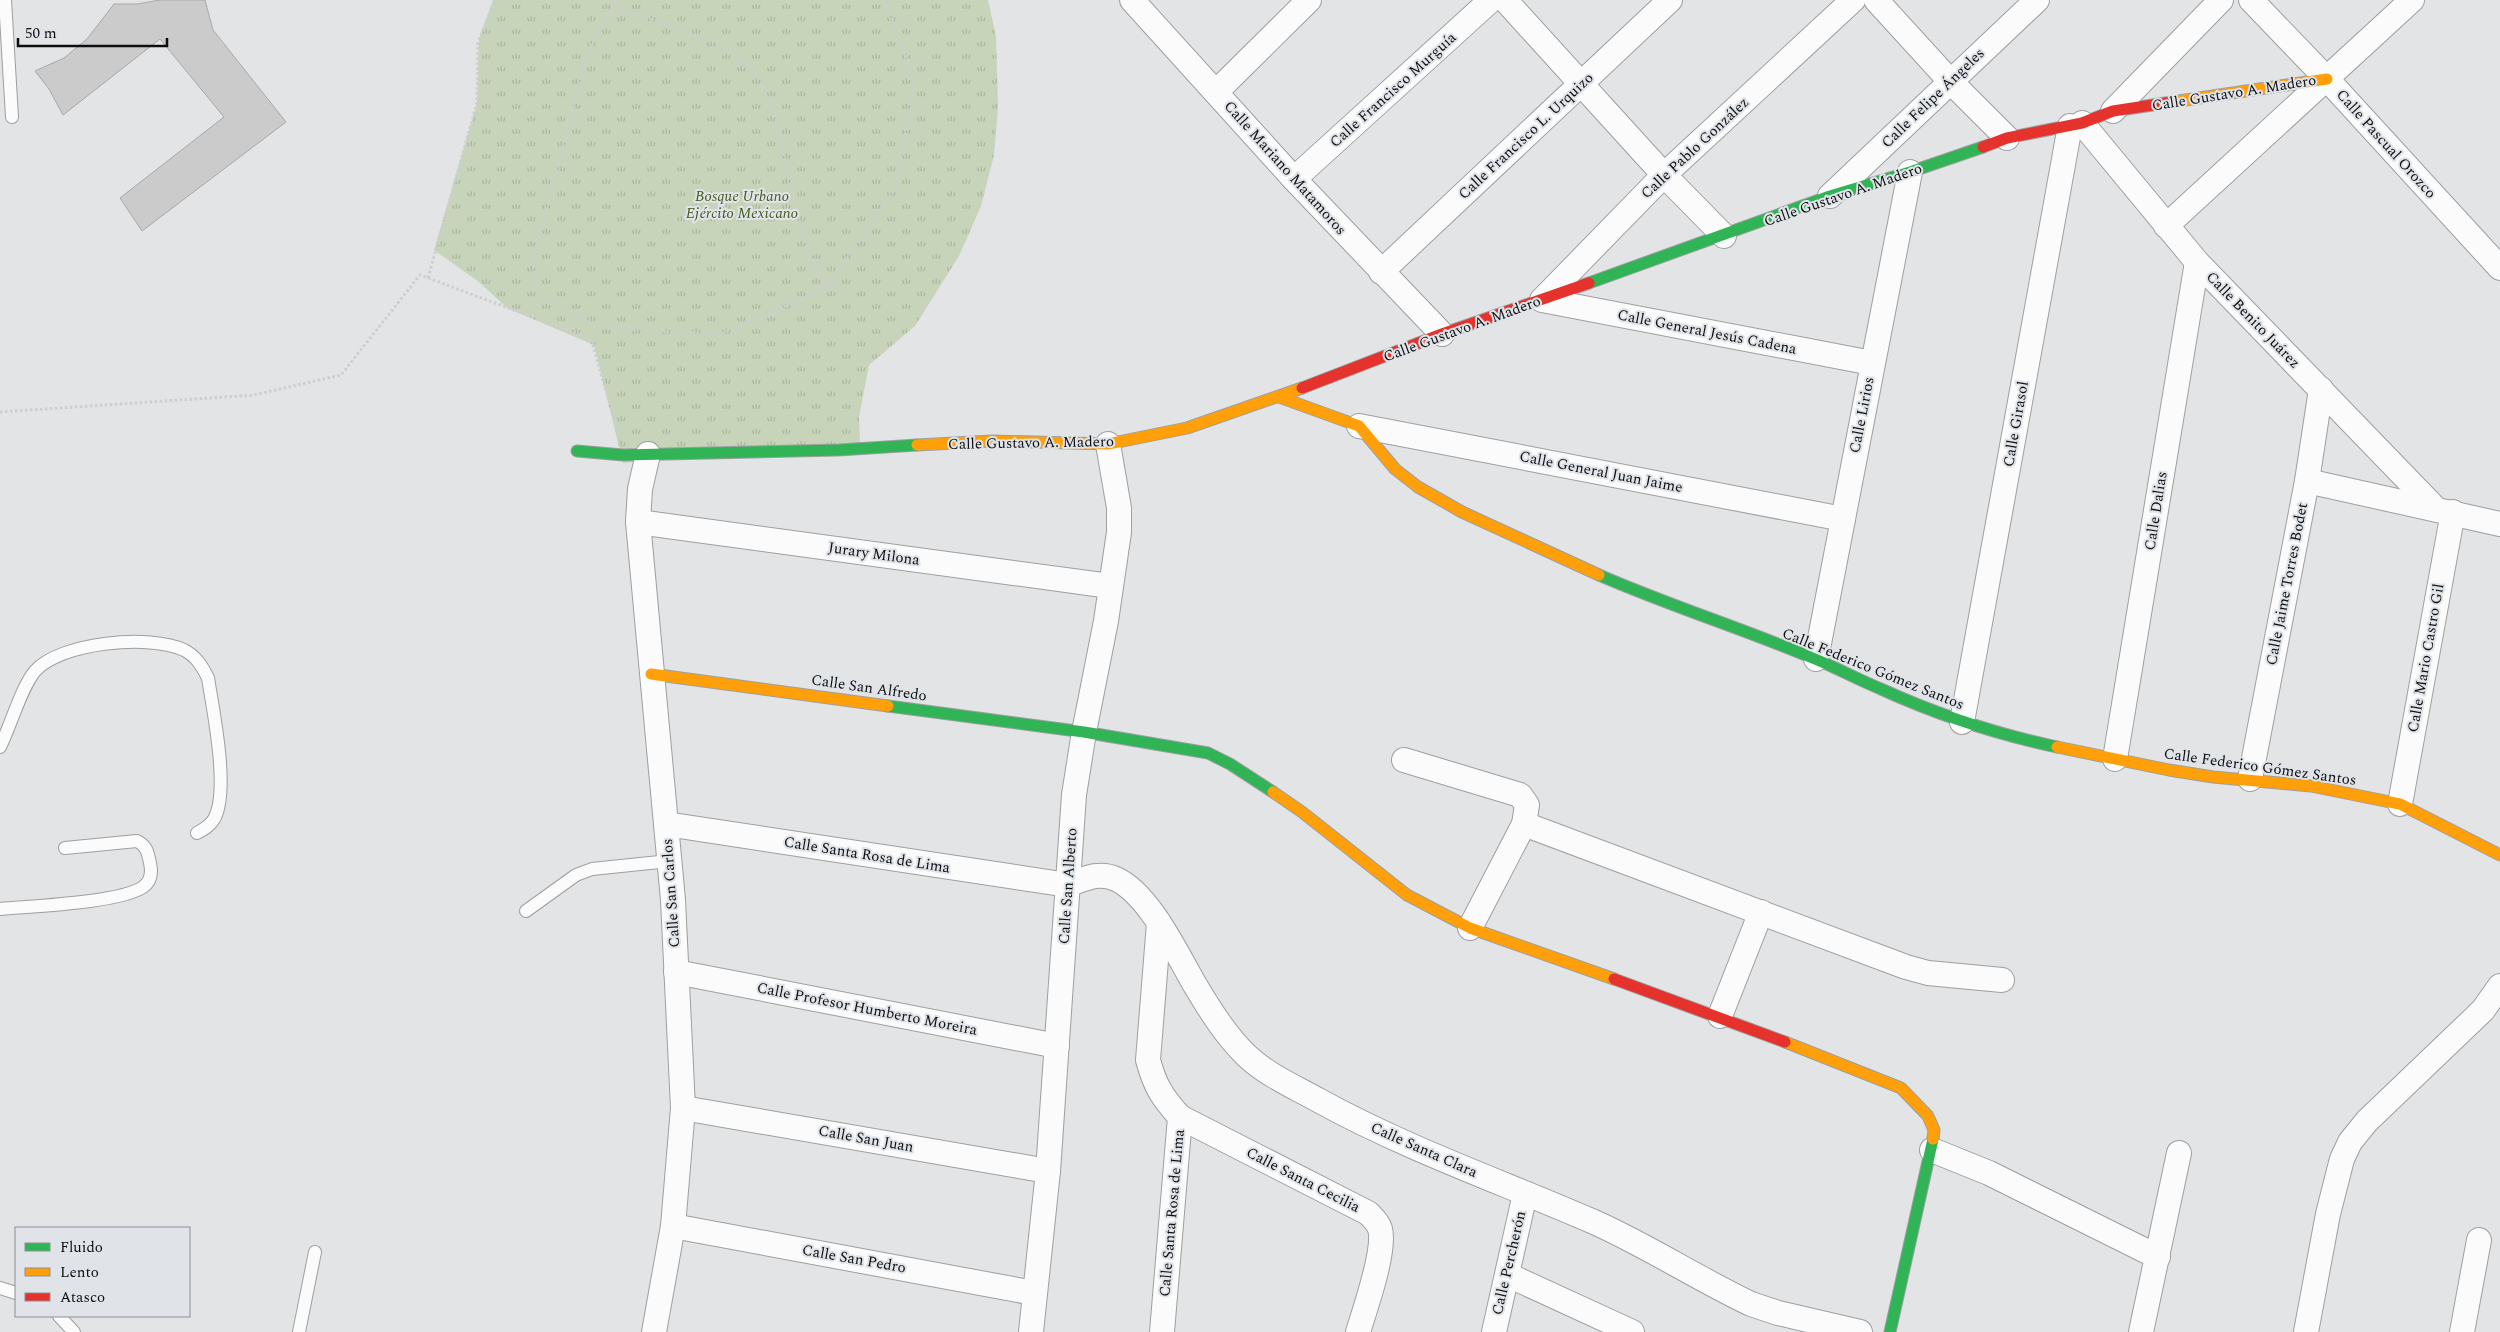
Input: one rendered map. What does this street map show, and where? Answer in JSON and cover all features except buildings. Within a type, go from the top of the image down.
[{"type":"street","name":"Calle Mariano Matamoros","points":[[1132,0],[1294,179],[1442,334]]},
{"type":"street","points":[[1216,92],[1309,0]]},
{"type":"street","name":"Calle Francisco Murguía","points":[[1294,179],[1492,0]]},
{"type":"street","points":[[1505,0],[1664,175],[1724,236]]},
{"type":"street","name":"Calle Francisco L. Urquizo","points":[[1381,272],[1670,0]]},
{"type":"street","name":"Calle Pablo González","points":[[1542,300],[1664,175],[1853,0]]},
{"type":"street","points":[[1876,0],[1950,81],[2007,138]]},
{"type":"street","name":"Calle Felipe Ángeles","points":[[1830,196],[2037,0]]},
{"type":"street","points":[[2113,111],[2221,0]]},
{"type":"street","name":"Calle Pascual Orozco","points":[[2251,0],[2500,268]]},
{"type":"street","name":"Calle Gustavo A. Madero","points":[[2166,226],[2412,0]]},
{"type":"street","name":"Calle Gustavo A. Madero","points":[[577,451],[622,455],[839,450],[992,441],[1108,444],[1187,428],[1279,397],[1442,334],[1724,236],[1830,196],[1910,172],[2007,138],[2076,125],[2113,111],[2326,79]]},
{"type":"street","name":"Calle Benito Juárez","points":[[2076,125],[2197,262],[2321,389],[2444,510]]},
{"type":"street","name":"Calle Girasol","points":[[1962,722],[2076,125]]},
{"type":"street","name":"Calle Lirios","points":[[1816,659],[1910,172]]},
{"type":"street","name":"Calle Dalias","points":[[2115,759],[2197,262]]},
{"type":"street","name":"Calle General Jesús Cadena","points":[[1542,300],[1872,363]]},
{"type":"street","name":"Calle Jaime Torres Bodet","points":[[2250,779],[2307,481],[2321,389]]},
{"type":"street","points":[[1279,397],[1359,426]]},
{"type":"street","name":"Calle Federico Gómez Santos","points":[[1359,426],[1395,469],[1418,487],[1462,512],[1652,598],[1816,659],[1882,690],[1962,722],[2017,738],[2115,759],[2213,777],[2311,786],[2400,804],[2500,855]]},
{"type":"street","name":"Calle General Juan Jaime","points":[[1359,426],[1843,519]]},
{"type":"street","name":"Calle San Alberto","points":[[1030,1332],[1048,1171],[1074,795],[1084,732],[1106,621],[1119,524],[1115,483],[1108,444]]},
{"type":"street","name":"Calle San Carlos","points":[[648,454],[640,488],[638,522],[669,861],[684,1108],[673,1226],[654,1332]]},
{"type":"street","points":[[2307,481],[2500,524]]},
{"type":"street","name":"Calle Mario Castro Gil","points":[[2400,804],[2444,510]]},
{"type":"street","name":"Jurary Milona","points":[[638,522],[1110,586]]},
{"type":"street","name":"Calle San Alfredo","points":[[651,674],[1084,732],[1182,747],[1208,753],[1230,764],[1302,812],[1406,895],[1470,928],[1720,1016],[1901,1088],[1928,1116],[1934,1130],[1932,1150],[1890,1332]]},
{"type":"street","points":[[1404,760],[1520,795],[1527,805],[1524,824],[1470,928]]},
{"type":"street","name":"Calle Santa Rosa de Lima","points":[[666,824],[1068,885]]},
{"type":"street","points":[[1524,824],[1906,967],[1928,972],[2002,980]]},
{"type":"street","name":"Calle Santa Clara","points":[[1068,885],[1087,877],[1102,875],[1116,879],[1132,889],[1159,923],[1213,1015],[1248,1057],[1276,1076],[1337,1110],[1390,1136],[1596,1223],[1751,1304],[1860,1332]]},
{"type":"street","points":[[1720,1016],[1761,912]]},
{"type":"street","name":"Calle Santa Rosa de Lima","points":[[1159,923],[1148,1060],[1160,1095],[1180,1117],[1163,1332]]},
{"type":"street","name":"Calle Profesor Humberto Moreira","points":[[676,972],[1057,1046]]},
{"type":"street","points":[[2306,1332],[2328,1214],[2342,1159],[2350,1142],[2367,1121],[2483,1010],[2500,986]]},
{"type":"street","name":"Calle San Juan","points":[[684,1108],[1048,1171]]},
{"type":"street","name":"Calle Santa Cecilia","points":[[1180,1117],[1368,1213],[1376,1221],[1380,1228],[1380,1250],[1358,1332]]},
{"type":"street","points":[[1932,1150],[1990,1173],[2158,1257]]},
{"type":"street","points":[[2141,1332],[2179,1153]]},
{"type":"street","name":"Calle Percherón","points":[[1494,1332],[1525,1194]]},
{"type":"street","name":"Calle San Pedro","points":[[673,1226],[1034,1292]]},
{"type":"street","points":[[2462,1332],[2479,1240]]},
{"type":"street","points":[[1508,1275],[1629,1331]]},
{"type":"lane","points":[[5,0],[12,117]]},
{"type":"lane","points":[[0,747],[26,685],[45,662],[88,646],[152,643],[173,646],[185,651],[201,664],[208,678],[221,781],[215,817],[209,826],[197,833]]},
{"type":"lane","points":[[0,909],[103,898],[137,890],[145,886],[150,879],[152,870],[148,850],[138,842],[65,848]]},
{"type":"lane","points":[[526,911],[576,875],[592,869],[669,861]]},
{"type":"lane","points":[[299,1332],[315,1252]]},
{"type":"lane","points":[[0,1288],[15,1293]]},
{"type":"lane","points":[[61,1317],[74,1332]]},
{"type":"path","points":[[428,278],[477,103],[478,42],[496,0]]},
{"type":"path","points":[[616,0],[587,54],[542,225],[533,263],[539,294],[604,328],[720,334],[826,289],[896,187],[915,82],[885,0]]},
{"type":"path","points":[[613,6],[724,47],[760,78],[776,120],[801,234],[826,289]]},
{"type":"path","points":[[0,412],[254,395],[341,375],[420,276],[591,339],[620,438]]},
{"type":"green space","name":"Bosque Urbano Ejército Mexicano","points":[[493,0],[988,0],[996,36],[998,107],[994,155],[981,206],[959,256],[915,326],[869,365],[859,417],[860,443],[623,463],[594,345],[507,308],[479,282],[434,250],[477,103],[479,39]]},
{"type":"traffic: fast","points":[[1589,283],[1830,196],[1910,172],[1983,147]]},
{"type":"traffic: fast","points":[[577,451],[623,455],[839,450],[917,445]]},
{"type":"traffic: fast","points":[[1599,575],[1788,648],[1864,682],[1946,715],[1990,730],[2057,747]]},
{"type":"traffic: fast","points":[[888,706],[1084,732],[1208,753],[1230,764],[1273,792]]},
{"type":"traffic: fast","points":[[1890,1332],[1933,1139]]},
{"type":"traffic: slow","points":[[2172,102],[2327,79]]},
{"type":"traffic: slow","points":[[917,445],[992,441],[1108,444],[1187,428],[1302,388]]},
{"type":"traffic: slow","points":[[1279,397],[1359,426],[1395,469],[1418,487],[1462,512],[1599,575]]},
{"type":"traffic: slow","points":[[651,674],[888,706]]},
{"type":"traffic: slow","points":[[2057,747],[2169,770],[2213,777],[2311,786],[2400,804],[2500,855]]},
{"type":"traffic: slow","points":[[1273,792],[1302,812],[1407,895],[1470,928],[1614,979]]},
{"type":"traffic: slow","points":[[1785,1042],[1901,1088],[1928,1116],[1934,1130],[1933,1139]]},
{"type":"traffic: jam","points":[[1983,147],[2007,138],[2082,123],[2113,111],[2172,102]]},
{"type":"traffic: jam","points":[[1302,388],[1442,334],[1589,283]]},
{"type":"traffic: jam","points":[[1614,979],[1785,1042]]}]
